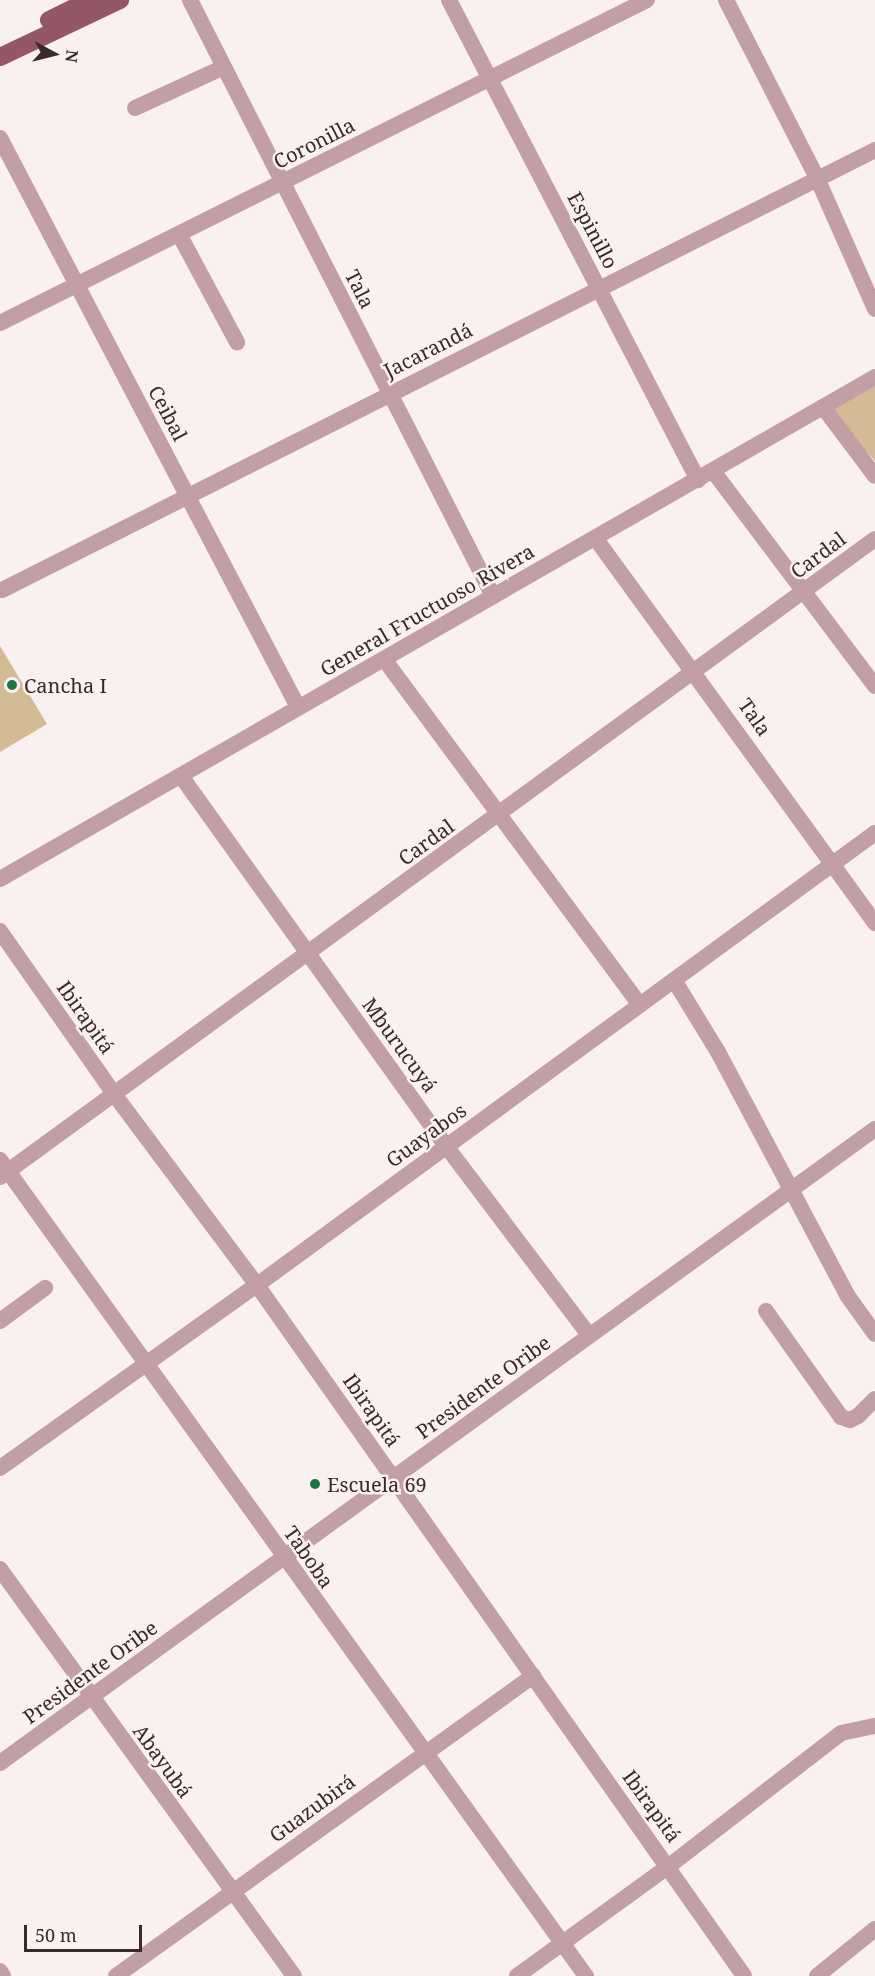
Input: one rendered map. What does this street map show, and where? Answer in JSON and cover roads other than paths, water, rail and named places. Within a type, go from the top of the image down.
[{"type":"main road","points":[[0,43],[90,0]]},
{"type":"main road","points":[[0,57],[120,0]]},
{"type":"street","name":"Tala","points":[[190,0],[493,596]]},
{"type":"street","name":"Espinillo","points":[[449,0],[698,480]]},
{"type":"street","name":"Coronilla","points":[[0,323],[647,0]]},
{"type":"street","points":[[726,0],[817,178],[875,309]]},
{"type":"street","points":[[135,108],[224,67]]},
{"type":"street","name":"Ceibal","points":[[0,138],[298,707]]},
{"type":"street","name":"Jacarandá","points":[[2,590],[599,286],[875,150]]},
{"type":"street","points":[[179,234],[237,342]]},
{"type":"street","name":"General Fructuoso Rivera","points":[[0,879],[875,377]]},
{"type":"street","points":[[823,407],[875,476]]},
{"type":"street","points":[[713,471],[875,686]]},
{"type":"street","name":"Tala","points":[[596,538],[694,668],[875,923]]},
{"type":"street","name":"Cardal","points":[[3,1169],[114,1094],[498,815],[694,668],[875,539]]},
{"type":"street","points":[[384,659],[640,1005]]},
{"type":"street","name":"Mburucuyá","points":[[181,776],[446,1146],[589,1335]]},
{"type":"street","name":"Guayabos","points":[[0,1468],[257,1285],[875,833]]},
{"type":"street","name":"Ibirapitá","points":[[0,931],[114,1094],[257,1285],[669,1866],[744,1976]]},
{"type":"street","points":[[674,980],[718,1052],[789,1190],[847,1295],[875,1334]]},
{"type":"street","name":"Presidente Oribe","points":[[0,1763],[285,1560],[589,1335],[875,1129]]},
{"type":"street","name":"Taboba","points":[[3,1169],[147,1363],[285,1560],[586,1976]]},
{"type":"street","points":[[0,1321],[45,1288]]},
{"type":"street","points":[[766,1311],[841,1417],[850,1420],[858,1416],[875,1400]]},
{"type":"street","name":"Abayubá","points":[[0,1569],[294,1976]]},
{"type":"street","name":"Guazubirá","points":[[116,1976],[533,1676]]},
{"type":"street","points":[[517,1976],[669,1866],[841,1733],[875,1726]]},
{"type":"street","points":[[818,1976],[875,1929]]},
{"type":"street","points":[[0,1971],[3,1976]]},
{"type":"place","name":"Cancha I","points":[[12,685]]},
{"type":"place","name":"Escuela 69","points":[[315,1484]]}]
